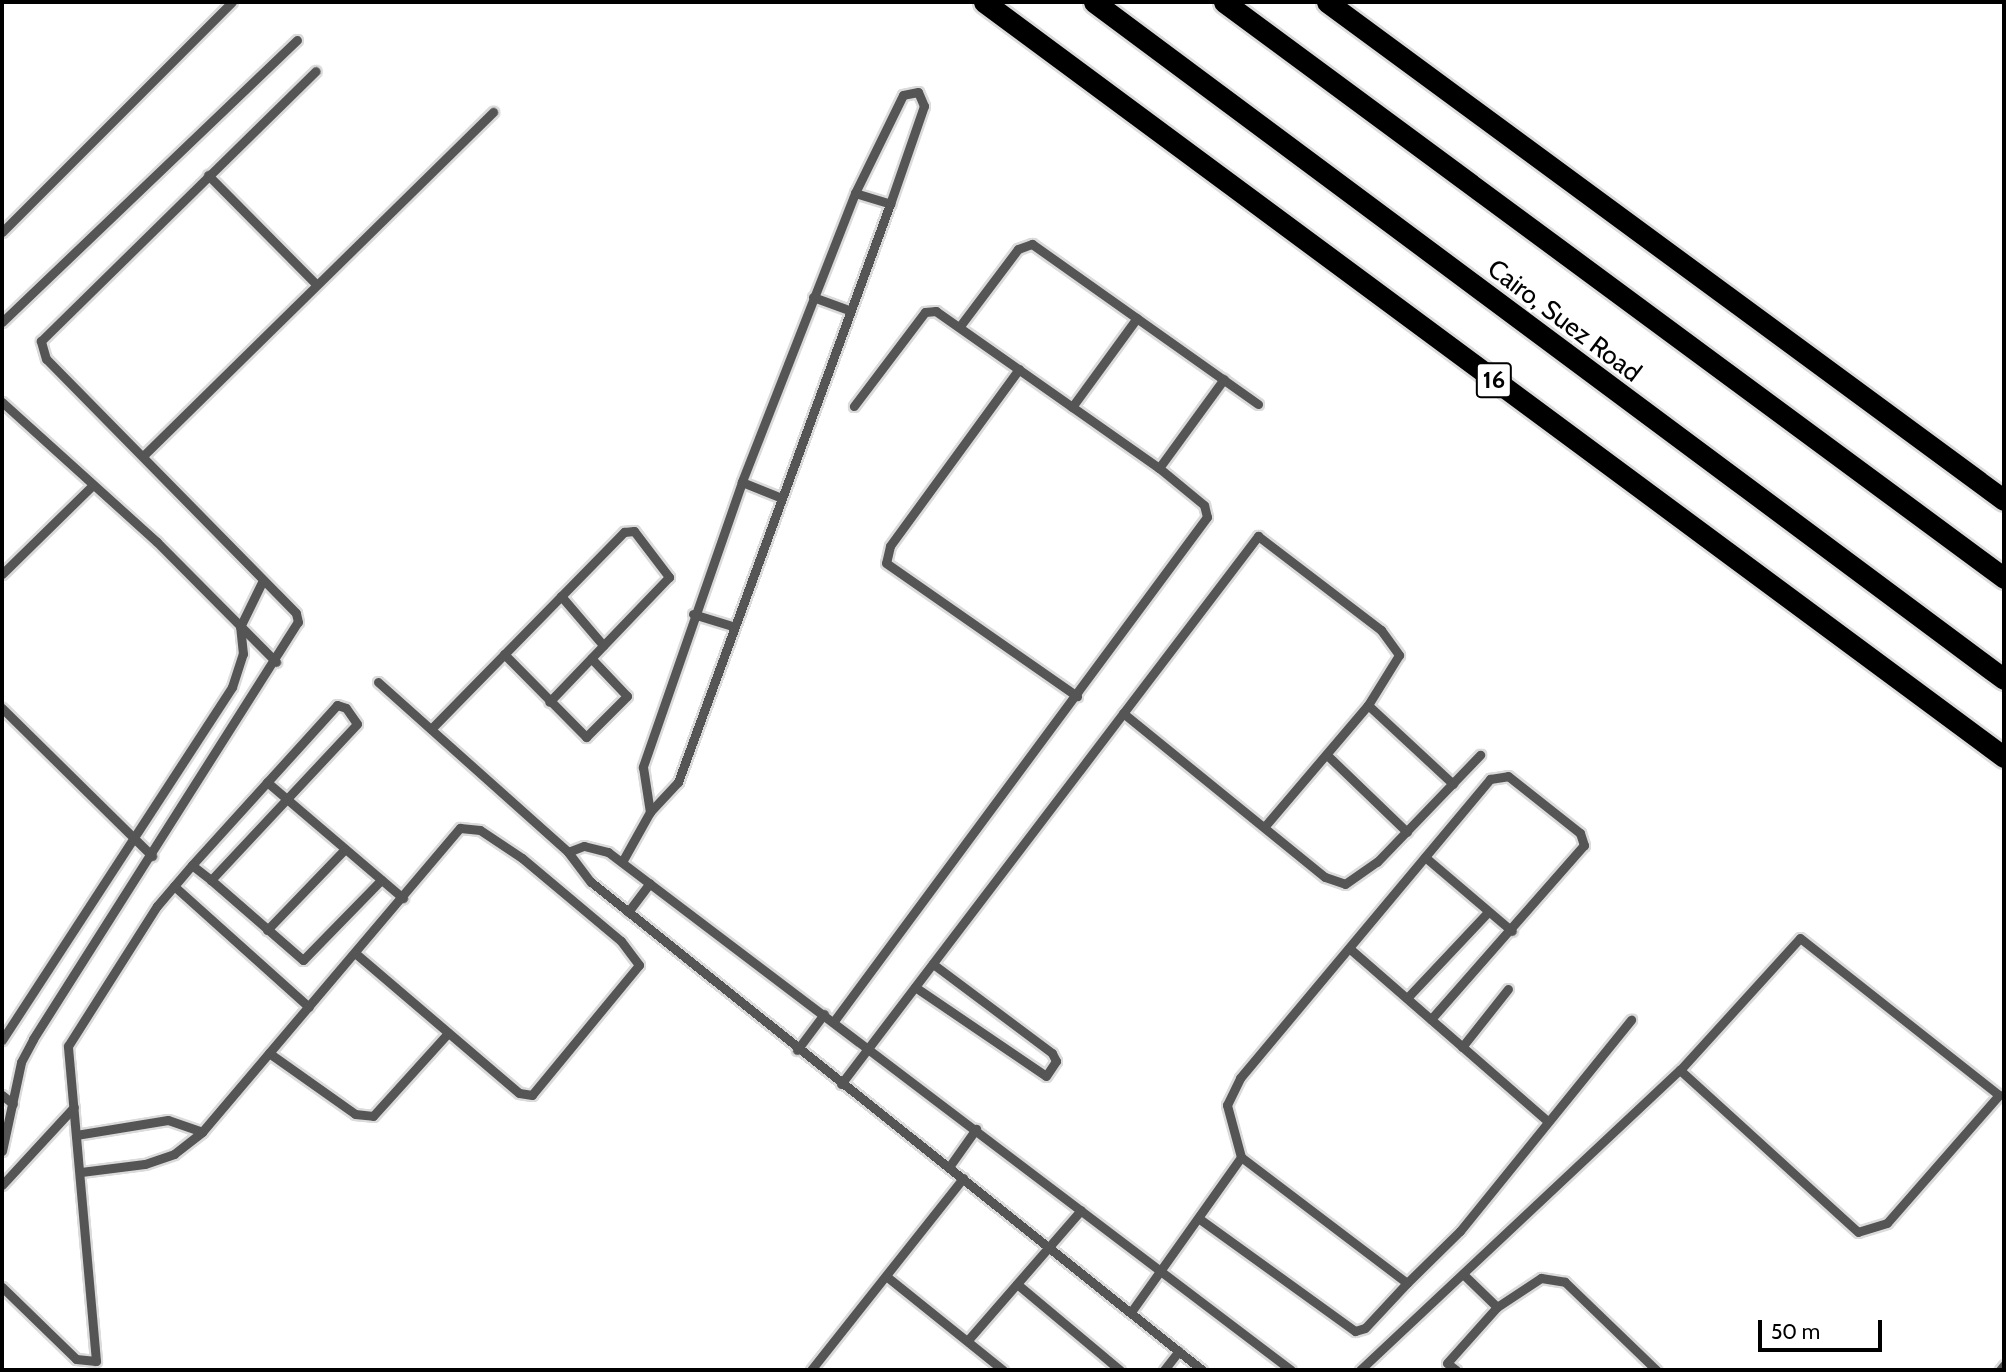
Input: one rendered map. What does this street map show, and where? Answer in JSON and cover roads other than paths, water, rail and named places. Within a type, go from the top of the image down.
[{"type":"highway","name":"16","points":[[984,2],[2004,757]]},
{"type":"highway","name":"Cairo, Suez Road","points":[[1094,2],[2004,678]]},
{"type":"highway","name":"Cairo, Suez Road","points":[[1224,2],[2004,578]]},
{"type":"highway","points":[[1327,2],[2004,500]]},
{"type":"lane","points":[[2,232],[232,2]]},
{"type":"lane","points":[[2,322],[297,40]]},
{"type":"lane","points":[[2,1151],[33,1039],[294,634],[296,613],[47,359],[41,341],[316,72]]},
{"type":"lane","points":[[622,862],[650,811],[678,782],[779,497],[890,204],[924,106],[918,92],[903,95],[855,192],[742,482],[693,614],[643,767],[650,811]]},
{"type":"lane","points":[[143,456],[493,112]]},
{"type":"lane","points":[[208,175],[316,284]]},
{"type":"lane","points":[[855,192],[890,204]]},
{"type":"lane","points":[[960,326],[1026,244],[1137,318],[1258,404]]},
{"type":"lane","points":[[813,297],[849,310]]},
{"type":"lane","points":[[834,1021],[1205,523],[1204,505],[1159,468],[936,311],[925,312],[854,406]]},
{"type":"lane","points":[[1072,407],[1137,318]]},
{"type":"lane","points":[[1019,369],[890,546],[886,563],[1077,696]]},
{"type":"lane","points":[[1159,468],[1224,379]]},
{"type":"lane","points":[[2,402],[93,485],[276,662]]},
{"type":"lane","points":[[742,482],[779,497]]},
{"type":"lane","points":[[2,574],[93,485]]},
{"type":"lane","points":[[431,729],[626,530],[668,569],[668,579],[549,702]]},
{"type":"lane","points":[[841,1084],[1258,536],[1390,638],[1397,666],[1327,755],[1265,826]]},
{"type":"lane","points":[[2,1040],[232,687],[243,654],[240,627],[263,580]]},
{"type":"lane","points":[[561,596],[603,645]]},
{"type":"lane","points":[[693,614],[732,626]]},
{"type":"lane","points":[[504,654],[586,737],[627,697],[591,658]]},
{"type":"lane","points":[[379,682],[568,852],[582,873],[628,912],[797,1050],[1051,1246],[1202,1370]]},
{"type":"lane","points":[[2,1287],[76,1359],[96,1361],[68,1046],[174,886],[337,705],[346,708],[357,724],[211,880]]},
{"type":"lane","points":[[1368,705],[1453,784]]},
{"type":"lane","points":[[2,708],[152,856]]},
{"type":"lane","points":[[1123,713],[1325,877],[1345,884],[1361,878],[1480,755]]},
{"type":"lane","points":[[1327,755],[1407,832]]},
{"type":"lane","points":[[1407,1283],[1241,1157],[1227,1105],[1240,1078],[1425,857],[1498,775],[1580,833],[1584,845],[1512,931],[1431,1019]]},
{"type":"lane","points":[[267,782],[403,898]]},
{"type":"lane","points":[[81,1172],[145,1164],[174,1154],[202,1132],[460,828],[470,827],[542,874],[621,941],[639,965],[532,1095],[519,1093],[355,953]]},
{"type":"lane","points":[[568,852],[596,847],[622,862],[1291,1370]]},
{"type":"lane","points":[[267,930],[345,849]]},
{"type":"lane","points":[[1425,857],[1487,913],[1512,931]]},
{"type":"lane","points":[[192,865],[303,960],[382,880]]},
{"type":"lane","points":[[628,912],[650,883]]},
{"type":"lane","points":[[174,886],[309,1007]]},
{"type":"lane","points":[[1407,999],[1487,913]]},
{"type":"lane","points":[[1360,1370],[1680,1070],[1804,937],[1999,1096],[1887,1223],[1858,1231],[1680,1070]]},
{"type":"lane","points":[[1349,948],[1545,1120]]},
{"type":"lane","points":[[915,987],[1046,1076],[1056,1061],[1052,1053],[933,964]]},
{"type":"lane","points":[[1462,1047],[1508,989]]},
{"type":"lane","points":[[797,1050],[824,1014]]},
{"type":"lane","points":[[1201,1220],[1355,1331],[1366,1328],[1460,1231],[1545,1120],[1630,1020]]},
{"type":"lane","points":[[269,1053],[355,1114],[373,1116],[448,1033]]},
{"type":"lane","points":[[2,1095],[13,1104]]},
{"type":"lane","points":[[2,1185],[74,1107]]},
{"type":"lane","points":[[76,1135],[168,1120],[202,1132]]},
{"type":"lane","points":[[949,1167],[976,1129]]},
{"type":"lane","points":[[1131,1312],[1201,1220],[1241,1157]]},
{"type":"lane","points":[[811,1370],[963,1178]]},
{"type":"lane","points":[[968,1340],[1082,1210]]},
{"type":"lane","points":[[1464,1275],[1497,1307]]},
{"type":"lane","points":[[886,1276],[1003,1370]]},
{"type":"lane","points":[[1457,1370],[1443,1367],[1497,1307],[1529,1284],[1554,1278],[1656,1370]]},
{"type":"lane","points":[[1017,1284],[1120,1370]]},
{"type":"lane","points":[[1164,1370],[1179,1351]]},
{"type":"lane","points":[[2000,1370],[2004,1365]]}]
